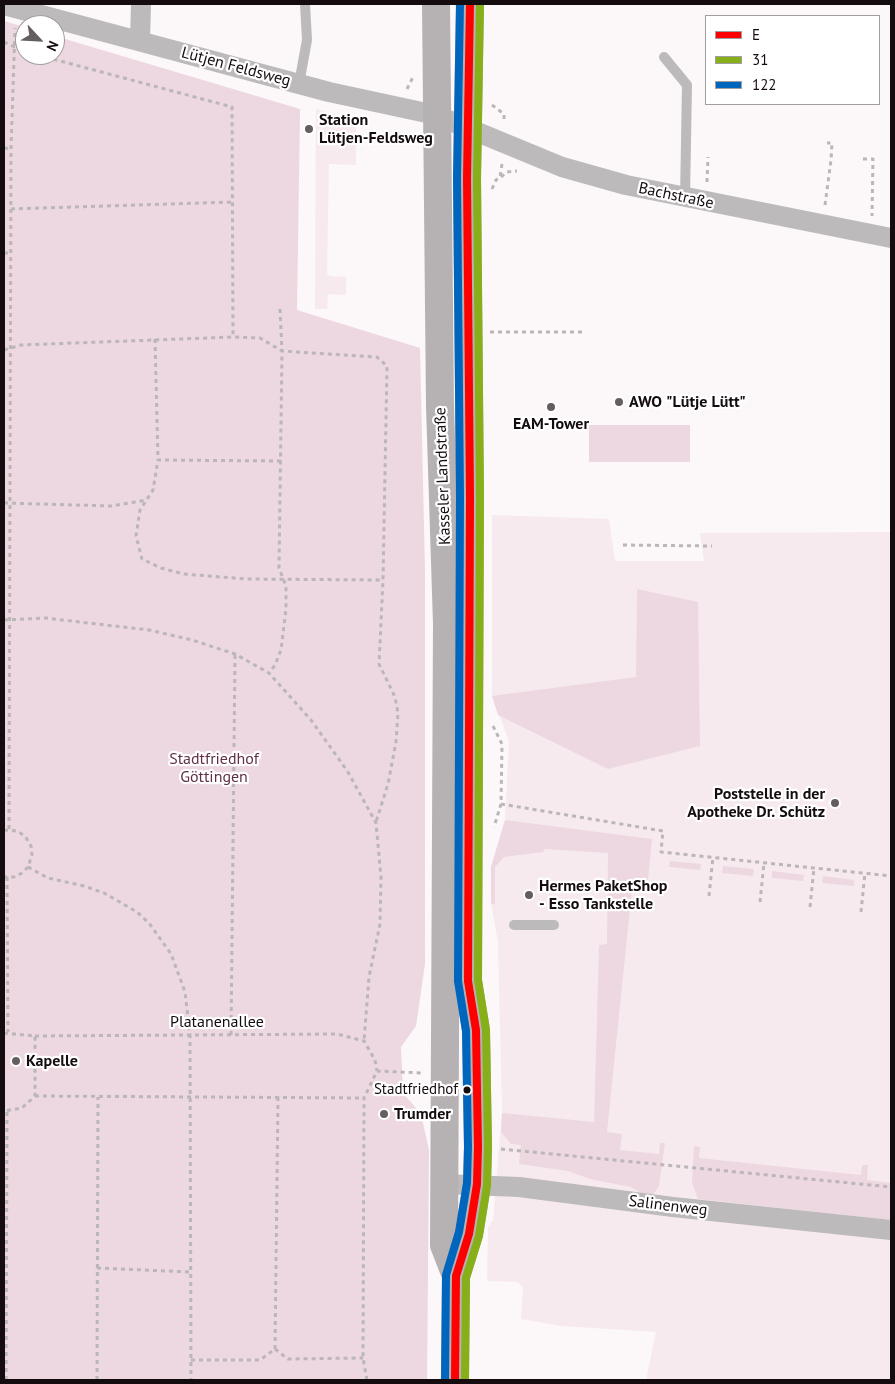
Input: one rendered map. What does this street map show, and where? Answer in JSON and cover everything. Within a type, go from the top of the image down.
[{"type":"main road","name":"Kasseler Landstraße","points":[[436,4],[440,406],[447,624],[444,1245],[456,1276]]},
{"type":"main road","name":"Kasseler Landstraße","points":[[455,1380],[456,1276],[469,1234],[478,1184],[476,1030],[468,981],[468,127],[470,4]]},
{"type":"street","points":[[140,4],[140,41]]},
{"type":"street","name":"Lütjen Feldsweg","points":[[10,6],[299,84],[436,115],[468,127]]},
{"type":"street","name":"Bachstraße","points":[[468,127],[562,166],[626,185],[882,236]]},
{"type":"street","name":"Salinenweg","points":[[444,1184],[519,1187],[673,1207],[891,1230]]},
{"type":"lane","points":[[299,84],[308,40],[305,4]]},
{"type":"lane","points":[[664,57],[687,85],[685,198]]},
{"type":"lane","points":[[514,925],[554,925]]},
{"type":"path","points":[[9,829],[11,149],[15,49],[10,6]]},
{"type":"path","points":[[4,42],[15,49]]},
{"type":"path","points":[[65,62],[232,107],[233,337]]},
{"type":"path","points":[[823,223],[832,143],[827,142]]},
{"type":"path","points":[[4,148],[11,149]]},
{"type":"path","points":[[863,160],[873,159],[882,236]]},
{"type":"path","points":[[12,209],[231,202]]},
{"type":"path","points":[[4,253],[11,253]]},
{"type":"path","points":[[269,673],[275,665],[281,650],[285,630],[286,586],[279,568],[282,351],[280,309]]},
{"type":"path","points":[[484,332],[586,332]]},
{"type":"path","points":[[4,350],[21,345],[155,339],[260,338],[282,351],[377,356],[386,366],[380,664],[395,697],[398,713],[396,742],[388,784],[376,823],[381,877],[380,924],[370,977],[364,1041],[375,1060],[377,1071],[364,1098],[363,1358],[367,1380]]},
{"type":"path","points":[[155,339],[158,460],[153,490],[140,510],[136,536],[142,559],[161,568],[184,574],[246,579],[383,580]]},
{"type":"path","points":[[158,460],[281,461]]},
{"type":"path","points":[[4,502],[10,504],[111,506],[147,500]]},
{"type":"path","points":[[623,545],[712,546]]},
{"type":"path","points":[[4,620],[45,618],[149,630],[192,640],[235,654],[269,673],[311,720],[331,746],[376,823]]},
{"type":"path","points":[[230,1035],[235,654]]},
{"type":"path","points":[[4,707],[9,707]]},
{"type":"path","points":[[501,804],[663,831],[661,852],[891,876]]},
{"type":"path","points":[[4,830],[9,829],[25,836],[31,846],[32,854],[28,867],[22,873],[5,877],[6,1033]]},
{"type":"path","points":[[709,896],[713,857]]},
{"type":"path","points":[[760,902],[764,863]]},
{"type":"path","points":[[28,867],[48,878],[84,886],[112,896],[149,923],[171,954],[185,992],[190,1035],[191,1380]]},
{"type":"path","points":[[810,907],[814,868]]},
{"type":"path","points":[[860,912],[864,873]]},
{"type":"path","name":"Platanenallee","points":[[6,1033],[35,1036],[338,1034],[364,1041]]},
{"type":"path","points":[[35,1036],[35,1096]]},
{"type":"path","points":[[377,1071],[423,1073]]},
{"type":"path","points":[[6,1380],[5,1112],[22,1108],[35,1096],[364,1098]]},
{"type":"path","points":[[97,1380],[98,1097]]},
{"type":"path","points":[[275,1349],[278,1097]]},
{"type":"path","points":[[478,1148],[891,1188]]},
{"type":"path","points":[[98,1268],[191,1272]]},
{"type":"path","points":[[275,1349],[288,1359],[363,1358]]},
{"type":"path","points":[[191,1360],[260,1360],[275,1349]]},
{"type":"shaded area","points":[[316,109],[356,121],[356,165],[329,164],[327,273],[329,276],[346,277],[346,295],[328,294],[327,309],[315,309]]},
{"type":"shaded area","points":[[492,515],[609,519],[615,561],[704,561],[700,533],[891,532],[891,1380],[646,1380],[656,1332],[561,1326],[521,1319],[523,1288],[518,1282],[487,1281],[488,1228],[493,1220],[502,1113],[498,942],[491,903],[491,867],[505,820],[509,741],[492,696]]},
{"type":"green space","name":"Stadtfriedhof Göttingen","points":[[4,21],[15,24],[15,65],[65,65],[65,39],[300,109],[297,310],[420,348],[425,572],[425,964],[416,1026],[401,1047],[403,1093],[421,1114],[429,1150],[427,1380],[4,1380]]},
{"type":"green space","points":[[589,425],[690,425],[690,462],[589,462]]},
{"type":"green space","points":[[637,589],[698,602],[700,746],[608,769],[498,715],[492,696],[636,677]]},
{"type":"green space","points":[[505,820],[652,839],[648,880],[633,879],[607,1132],[622,1134],[620,1150],[659,1154],[660,1143],[665,1143],[659,1186],[653,1195],[643,1194],[631,1187],[590,1179],[568,1171],[519,1164],[521,1145],[511,1144],[501,1132],[502,1113],[594,1122],[599,945],[607,944],[608,853],[544,849],[543,852],[504,857],[495,867],[495,905],[491,903],[491,867]]},
{"type":"green space","points":[[670,861],[701,864],[700,870],[669,867]]},
{"type":"green space","points":[[723,866],[754,869],[753,876],[722,873]]},
{"type":"green space","points":[[772,871],[804,875],[803,881],[772,878]]},
{"type":"green space","points":[[823,876],[854,880],[854,886],[822,883]]},
{"type":"green space","points":[[694,1146],[700,1147],[699,1158],[861,1175],[862,1165],[868,1165],[867,1180],[891,1183],[891,1220],[698,1199],[692,1183]]},
{"type":"transit line","name":"122","points":[[445,1380],[446,1275],[459,1232],[467,1183],[468,1147],[466,1031],[458,981],[460,497],[457,178],[460,4]]},
{"type":"transit line","name":"E","points":[[455,1380],[456,1276],[469,1234],[477,1184],[478,1147],[476,1030],[468,981],[470,497],[467,178],[470,4]]},
{"type":"transit line","name":"31","points":[[465,1380],[466,1278],[479,1236],[487,1186],[488,1147],[486,1030],[478,980],[480,497],[477,178],[480,4]]},
{"type":"place","name":"Station Lütjen-Feldsweg","points":[[309,129]]},
{"type":"place","name":"AWO \"Lütje Lütt\"","points":[[619,402]]},
{"type":"place","name":"EAM-Tower","points":[[551,407]]},
{"type":"place","name":"Poststelle in der Apotheke Dr. Schütz","points":[[835,803]]},
{"type":"place","name":"Hermes PaketShop - Esso Tankstelle","points":[[529,895]]},
{"type":"place","name":"Kapelle","points":[[16,1061]]},
{"type":"place","name":"Stadtfriedhof","points":[[467,1090]]},
{"type":"place","name":"Trumder","points":[[384,1114]]}]
